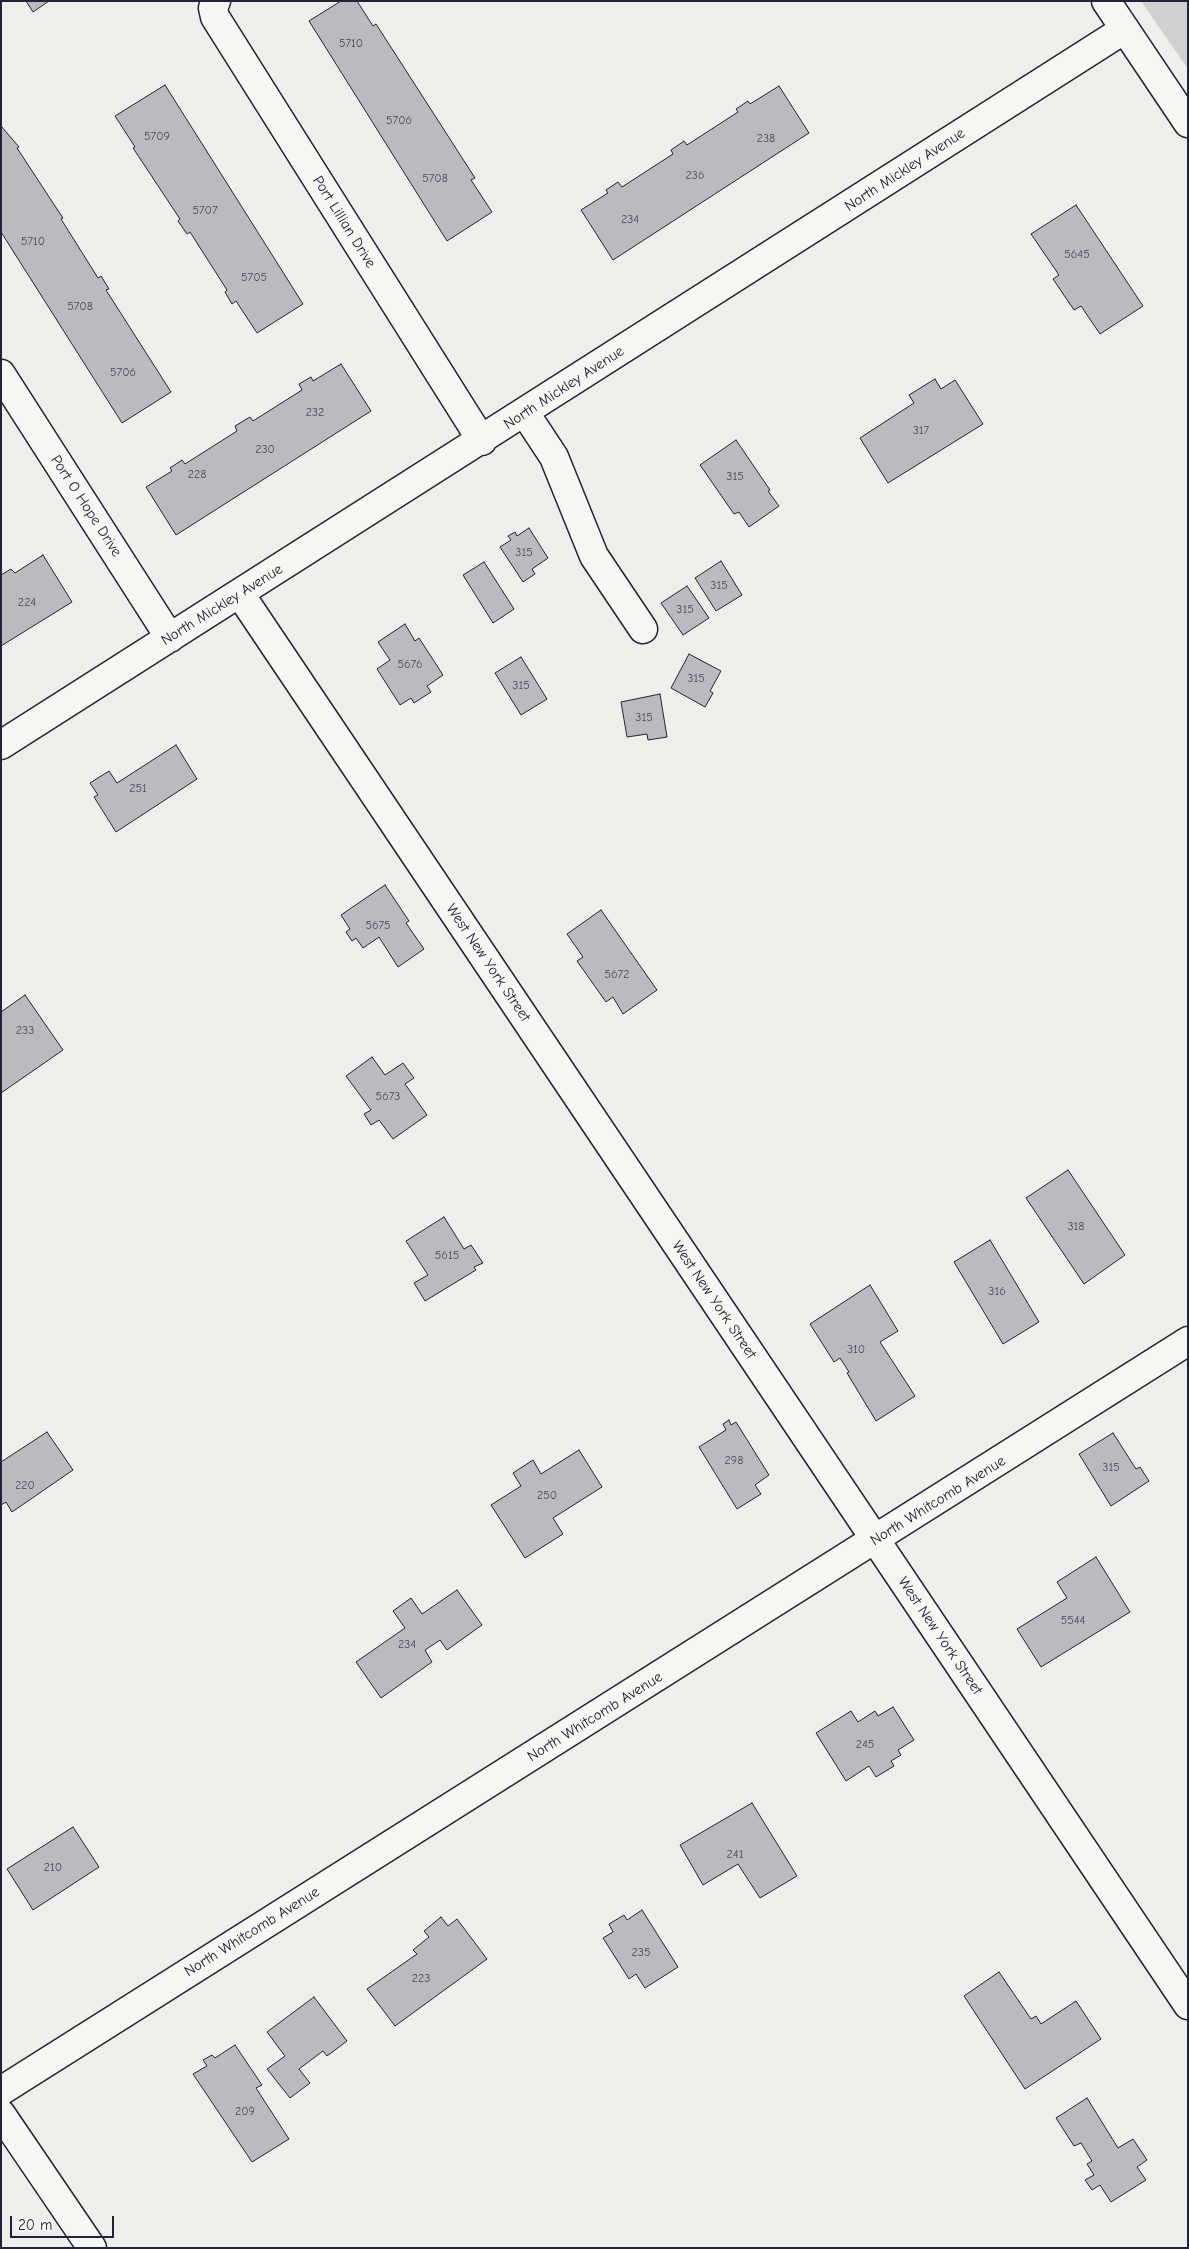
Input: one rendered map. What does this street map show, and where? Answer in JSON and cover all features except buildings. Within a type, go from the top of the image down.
[{"type":"street","name":"Port Lillian Drive","points":[[216,1],[214,8],[216,17],[482,441]]},
{"type":"street","points":[[1106,1],[1188,123]]},
{"type":"street","name":"North Mickley Avenue","points":[[1,745],[482,441],[1125,29]]},
{"type":"street","name":"Port O Hope Drive","points":[[1,374],[170,638]]},
{"type":"street","points":[[525,413],[554,457],[594,556],[643,629]]},
{"type":"street","name":"West New York Street","points":[[240,594],[1188,2005]]},
{"type":"street","name":"North Whitcomb Avenue","points":[[1,2090],[876,1540],[1188,1341]]},
{"type":"street","points":[[1,2114],[92,2248]]},
{"type":"shaded area","points":[[1141,1],[1188,1],[1188,69]]}]
